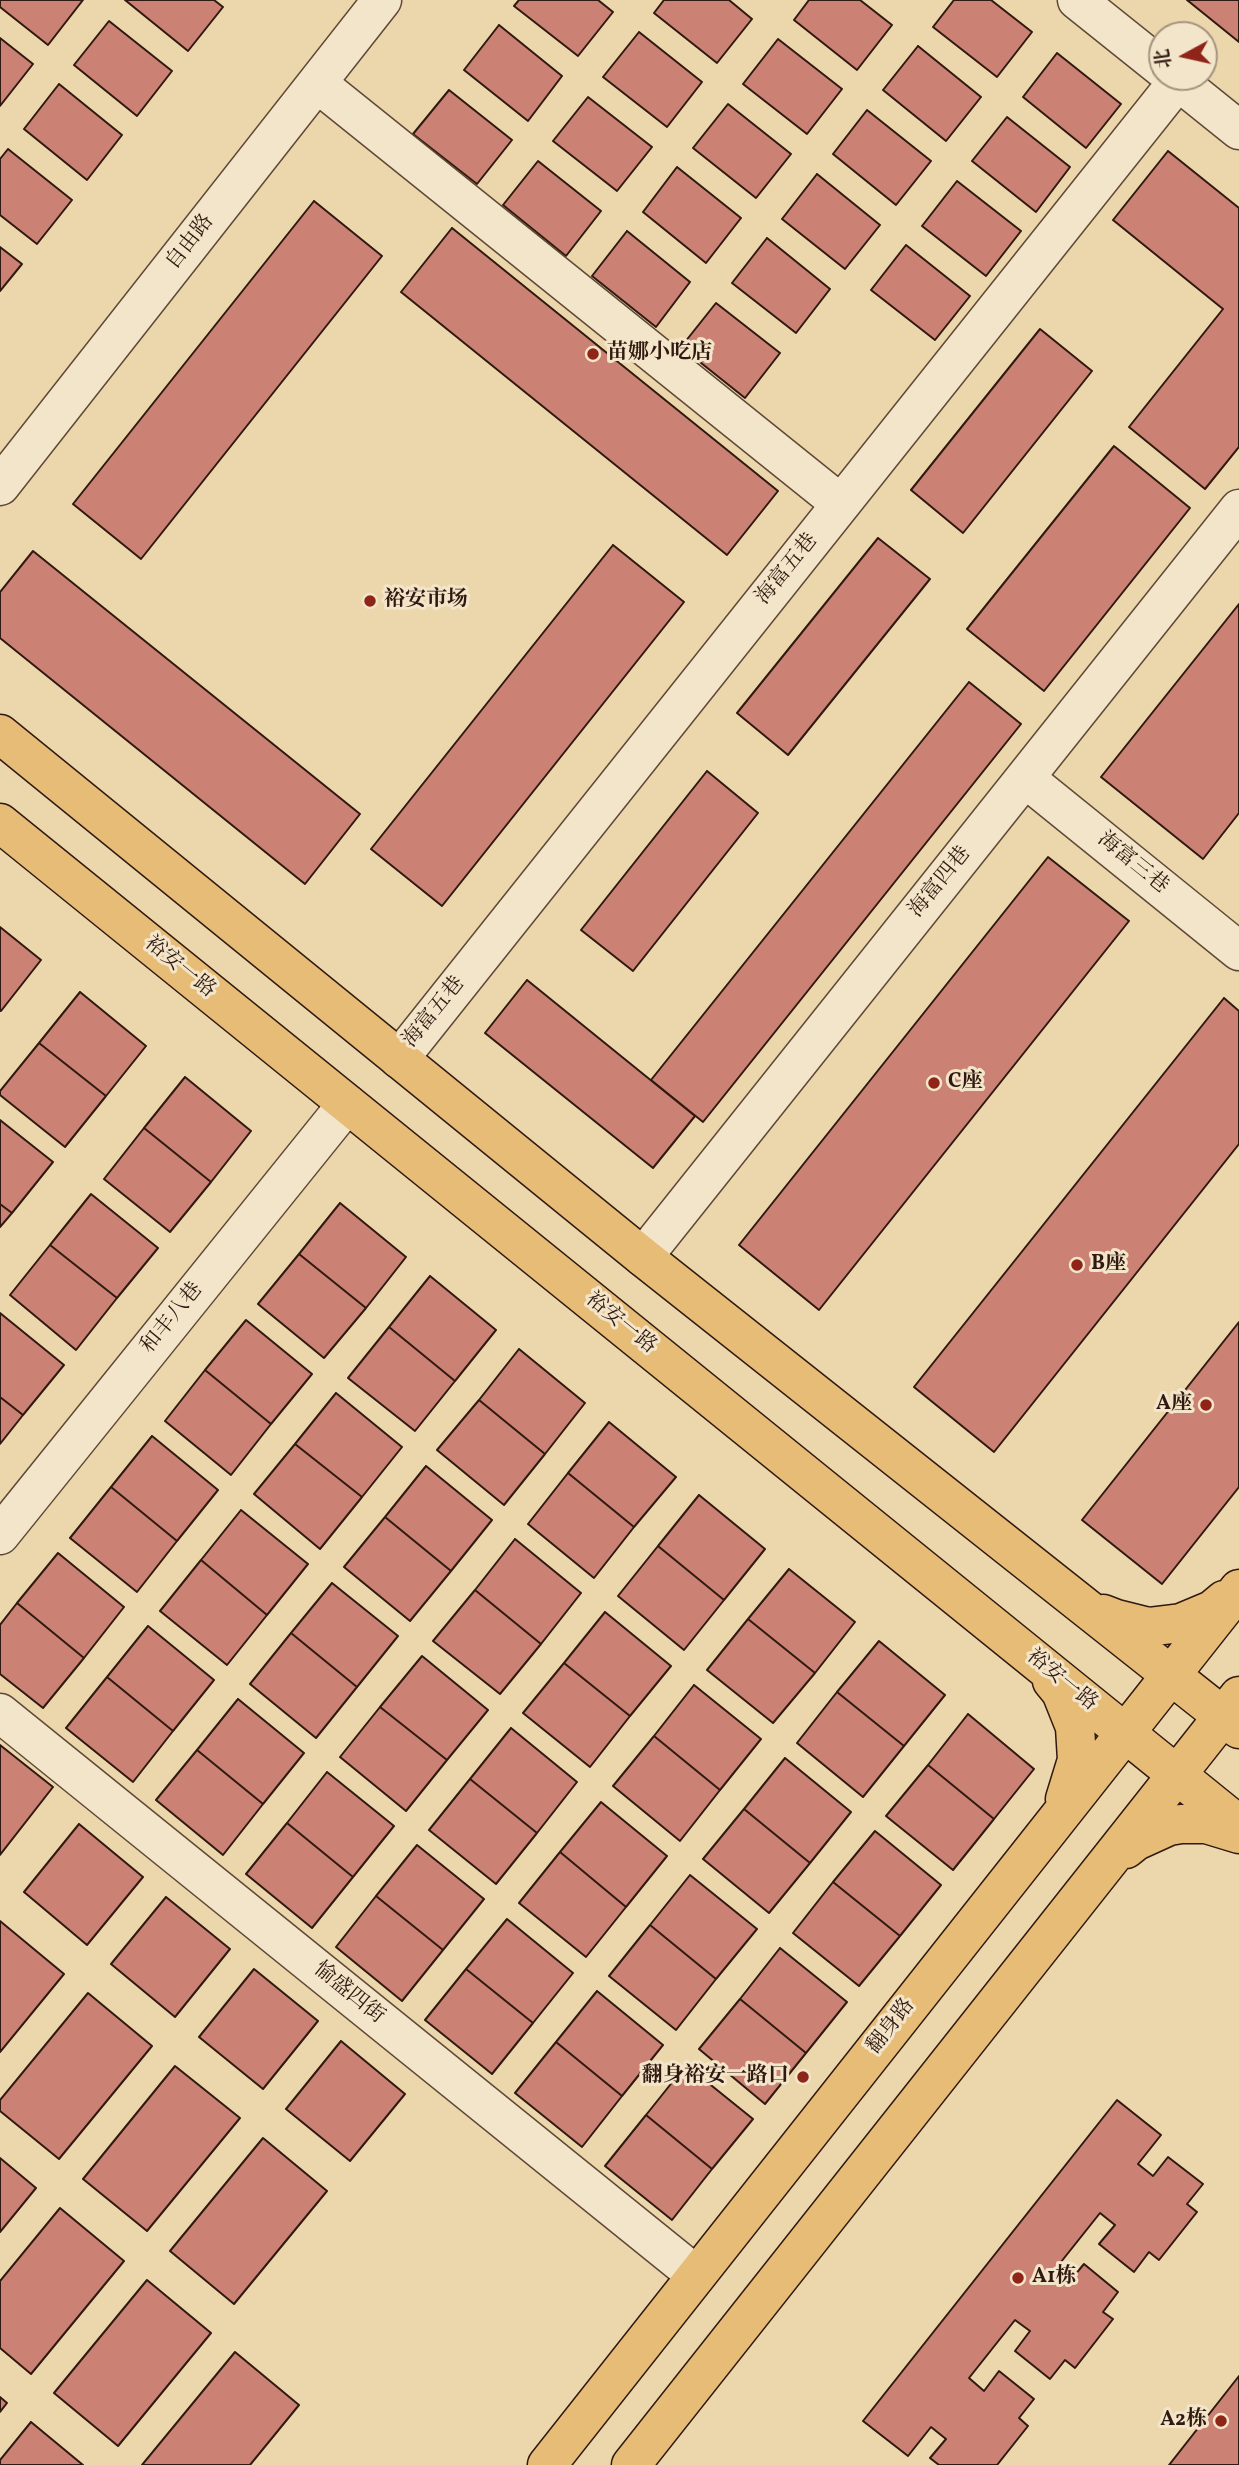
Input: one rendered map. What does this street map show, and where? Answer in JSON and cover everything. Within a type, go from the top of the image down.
[{"type":"main road","points":[[0,734],[643,1257],[1171,1674],[1234,1714],[1176,1774],[631,2465]]},
{"type":"main road","name":"裕安一路","points":[[0,823],[1239,1825]]},
{"type":"main road","points":[[1086,1607],[1116,1619],[1148,1627],[1181,1623],[1212,1610],[1239,1588]]},
{"type":"main road","name":"翻身路","points":[[547,2465],[1239,1588]]},
{"type":"main road","points":[[1038,1663],[1061,1692],[1075,1727],[1077,1760],[1068,1793],[1050,1827]]},
{"type":"main road","points":[[1103,1868],[1136,1841],[1169,1826],[1206,1824],[1239,1834]]},
{"type":"street","name":"自由路","points":[[0,486],[382,0]]},
{"type":"street","points":[[1097,6],[1148,54]]},
{"type":"street","points":[[317,83],[841,504]]},
{"type":"street","name":"海富五巷","points":[[398,1059],[841,504],[1159,91]]},
{"type":"street","points":[[1190,91],[1239,131]]},
{"type":"street","name":"海富四巷","points":[[643,1257],[1239,509]]},
{"type":"street","name":"海富三巷","points":[[1025,778],[1239,951]]},
{"type":"street","name":"和丰八巷","points":[[0,1535],[347,1104]]},
{"type":"street","name":"愉盛四街","points":[[0,1713],[696,2275]]},
{"type":"building","points":[[0,0],[83,0],[48,45],[0,7]]},
{"type":"building","points":[[125,0],[214,0],[223,7],[188,51]]},
{"type":"building","points":[[519,0],[598,0],[613,12],[578,56],[514,6]]},
{"type":"building","points":[[664,0],[729,0],[752,19],[717,63],[654,13]]},
{"type":"building","points":[[809,0],[860,0],[892,25],[857,70],[794,20]]},
{"type":"building","points":[[954,0],[991,0],[1032,32],[997,77],[933,27]]},
{"type":"building","points":[[1187,0],[1239,0],[1239,42],[1218,25],[1218,21],[1213,21]]},
{"type":"building","points":[[109,21],[172,71],[137,116],[74,65]]},
{"type":"building","points":[[499,25],[562,76],[528,121],[464,70]]},
{"type":"building","points":[[639,32],[702,82],[667,127],[603,77]]},
{"type":"building","points":[[0,38],[33,64],[0,106]]},
{"type":"building","points":[[778,39],[842,89],[807,134],[743,84]]},
{"type":"building","points":[[918,46],[981,97],[946,141],[883,90]]},
{"type":"building","points":[[1057,53],[1121,104],[1086,148],[1023,97]]},
{"type":"building","points":[[59,84],[122,135],[87,180],[24,129]]},
{"type":"building","points":[[449,90],[512,140],[477,184],[413,134]]},
{"type":"building","points":[[588,97],[652,147],[617,191],[553,141]]},
{"type":"building","points":[[728,104],[791,154],[756,198],[693,148]]},
{"type":"building","points":[[867,110],[931,161],[896,205],[833,154]]},
{"type":"building","points":[[1007,117],[1070,167],[1036,212],[972,161]]},
{"type":"building","points":[[8,149],[72,200],[37,244],[0,215],[0,159]]},
{"type":"building","points":[[1168,151],[1239,208],[1239,447],[1205,489],[1129,427],[1223,309],[1113,220]]},
{"type":"building","points":[[538,161],[601,211],[566,256],[503,205]]},
{"type":"building","points":[[677,167],[741,218],[706,263],[643,212]]},
{"type":"building","points":[[817,174],[880,225],[845,269],[782,219]]},
{"type":"building","points":[[957,181],[1021,231],[986,276],[922,226]]},
{"type":"building","points":[[314,201],[382,256],[141,559],[73,504]]},
{"type":"building","points":[[452,228],[778,491],[727,555],[401,292]]},
{"type":"building","points":[[627,231],[690,282],[656,327],[592,276]]},
{"type":"building","points":[[767,238],[830,289],[796,333],[732,283]]},
{"type":"building","points":[[906,245],[970,296],[935,340],[871,290]]},
{"type":"building","points":[[0,247],[22,264],[0,291]]},
{"type":"building","points":[[716,303],[780,353],[745,398],[681,347]]},
{"type":"building","points":[[1040,329],[1092,371],[963,533],[911,490]]},
{"type":"building","points":[[1114,446],[1190,508],[1044,691],[967,629]]},
{"type":"building","points":[[878,538],[930,579],[788,755],[737,713]]},
{"type":"building","points":[[613,545],[684,602],[442,906],[371,849]]},
{"type":"building","points":[[33,551],[360,814],[305,884],[0,638],[0,592]]},
{"type":"building","points":[[1239,604],[1239,813],[1203,859],[1101,777]]},
{"type":"building","points":[[969,682],[1021,724],[703,1122],[651,1080]]},
{"type":"building","points":[[707,771],[758,813],[633,971],[581,930]]},
{"type":"building","name":"C座","points":[[1048,857],[1129,921],[819,1310],[739,1245]]},
{"type":"building","points":[[0,927],[41,960],[1,1011],[0,1011]]},
{"type":"building","points":[[527,980],[695,1116],[653,1168],[485,1033]]},
{"type":"building","points":[[80,992],[146,1046],[106,1096],[39,1043]]},
{"type":"building","name":"B座","points":[[1224,998],[1239,1011],[1239,1144],[994,1452],[914,1387]]},
{"type":"building","points":[[39,1043],[106,1096],[65,1147],[0,1095],[0,1091]]},
{"type":"building","points":[[185,1077],[251,1131],[211,1182],[144,1128]]},
{"type":"building","points":[[0,1120],[53,1162],[12,1213],[0,1204]]},
{"type":"building","points":[[144,1128],[211,1182],[170,1232],[104,1179]]},
{"type":"building","points":[[91,1194],[158,1248],[117,1298],[50,1245]]},
{"type":"building","points":[[340,1203],[406,1257],[366,1308],[299,1254]]},
{"type":"building","points":[[0,1204],[12,1213],[0,1227]]},
{"type":"building","points":[[50,1245],[117,1298],[76,1350],[10,1295]]},
{"type":"building","points":[[299,1254],[366,1308],[324,1358],[258,1304]]},
{"type":"building","points":[[430,1276],[496,1330],[455,1381],[389,1327]]},
{"type":"building","points":[[0,1313],[64,1365],[23,1415],[0,1397]]},
{"type":"building","points":[[246,1320],[312,1374],[271,1424],[205,1370]]},
{"type":"building","name":"A座","points":[[1239,1322],[1239,1487],[1162,1584],[1082,1520]]},
{"type":"building","points":[[389,1327],[455,1381],[415,1431],[348,1378]]},
{"type":"building","points":[[519,1349],[585,1403],[545,1454],[479,1400]]},
{"type":"building","points":[[205,1370],[271,1424],[231,1475],[165,1421]]},
{"type":"building","points":[[336,1393],[402,1447],[362,1497],[295,1444]]},
{"type":"building","points":[[0,1397],[23,1415],[0,1444]]},
{"type":"building","points":[[479,1400],[545,1454],[504,1505],[437,1450]]},
{"type":"building","points":[[609,1422],[676,1477],[634,1527],[568,1473]]},
{"type":"building","points":[[152,1436],[218,1490],[177,1541],[111,1487]]},
{"type":"building","points":[[295,1444],[362,1497],[320,1549],[254,1494]]},
{"type":"building","points":[[426,1466],[492,1520],[451,1571],[385,1517]]},
{"type":"building","points":[[568,1473],[634,1527],[594,1578],[528,1524]]},
{"type":"building","points":[[111,1487],[177,1541],[137,1592],[70,1538]]},
{"type":"building","points":[[699,1495],[765,1549],[724,1600],[658,1546]]},
{"type":"building","points":[[241,1510],[308,1564],[267,1615],[201,1560]]},
{"type":"building","points":[[385,1517],[451,1571],[410,1621],[344,1567]]},
{"type":"building","points":[[515,1539],[581,1593],[541,1644],[475,1590]]},
{"type":"building","points":[[658,1546],[724,1600],[684,1650],[618,1596]]},
{"type":"building","points":[[58,1553],[124,1607],[84,1658],[17,1603]]},
{"type":"building","points":[[201,1560],[267,1615],[227,1665],[160,1611]]},
{"type":"building","points":[[789,1569],[855,1622],[815,1673],[748,1619]]},
{"type":"building","points":[[332,1583],[398,1636],[357,1687],[291,1633]]},
{"type":"building","points":[[475,1590],[541,1644],[500,1694],[433,1641]]},
{"type":"building","points":[[17,1603],[84,1658],[43,1708],[0,1674],[0,1625]]},
{"type":"building","points":[[605,1612],[671,1666],[630,1716],[564,1663]]},
{"type":"building","points":[[748,1619],[815,1673],[773,1723],[707,1670]]},
{"type":"building","points":[[148,1626],[214,1680],[173,1731],[107,1677]]},
{"type":"building","points":[[291,1633],[357,1687],[316,1738],[250,1684]]},
{"type":"building","points":[[879,1641],[945,1695],[904,1746],[837,1692]]},
{"type":"building","points":[[422,1656],[488,1710],[447,1760],[380,1707]]},
{"type":"building","points":[[564,1663],[630,1716],[590,1767],[523,1713]]},
{"type":"building","points":[[107,1677],[173,1731],[133,1782],[66,1728]]},
{"type":"building","points":[[694,1685],[761,1739],[720,1790],[654,1736]]},
{"type":"building","points":[[837,1692],[904,1746],[863,1797],[797,1743]]},
{"type":"building","points":[[238,1699],[304,1753],[263,1804],[197,1750]]},
{"type":"building","points":[[380,1707],[447,1760],[406,1811],[340,1757]]},
{"type":"building","points":[[968,1714],[1034,1769],[994,1819],[928,1765]]},
{"type":"building","points":[[511,1728],[577,1782],[537,1833],[470,1779]]},
{"type":"building","points":[[654,1736],[720,1790],[680,1841],[613,1786]]},
{"type":"building","points":[[0,1745],[53,1787],[0,1855]]},
{"type":"building","points":[[197,1750],[263,1804],[223,1855],[156,1800]]},
{"type":"building","points":[[785,1758],[851,1812],[810,1863],[744,1809]]},
{"type":"building","points":[[928,1765],[994,1819],[953,1870],[886,1816]]},
{"type":"building","points":[[327,1772],[394,1826],[353,1877],[287,1823]]},
{"type":"building","points":[[470,1779],[537,1833],[496,1884],[429,1830]]},
{"type":"building","points":[[601,1802],[667,1856],[626,1907],[560,1852]]},
{"type":"building","points":[[744,1809],[810,1863],[769,1913],[703,1859]]},
{"type":"building","points":[[287,1823],[353,1877],[312,1928],[246,1874]]},
{"type":"building","points":[[79,1824],[143,1877],[87,1945],[24,1892]]},
{"type":"building","points":[[875,1831],[941,1885],[900,1936],[833,1882]]},
{"type":"building","points":[[417,1845],[484,1899],[443,1950],[376,1896]]},
{"type":"building","points":[[560,1852],[626,1907],[586,1957],[519,1903]]},
{"type":"building","points":[[690,1875],[757,1929],[716,1979],[650,1925]]},
{"type":"building","points":[[833,1882],[900,1936],[859,1986],[793,1933]]},
{"type":"building","points":[[376,1896],[443,1950],[402,2001],[336,1947]]},
{"type":"building","points":[[166,1897],[230,1949],[175,2017],[111,1964]]},
{"type":"building","points":[[507,1919],[573,1973],[533,2023],[466,1969]]},
{"type":"building","points":[[0,1921],[64,1974],[0,2052]]},
{"type":"building","points":[[650,1925],[716,1979],[676,2030],[609,1976]]},
{"type":"building","points":[[780,1948],[847,2002],[806,2053],[740,1999]]},
{"type":"building","points":[[254,1969],[318,2021],[263,2089],[199,2037]]},
{"type":"building","points":[[466,1969],[533,2023],[492,2074],[425,2020]]},
{"type":"building","points":[[597,1991],[663,2045],[622,2096],[556,2042]]},
{"type":"building","points":[[88,1993],[152,2046],[59,2159],[0,2111],[0,2100]]},
{"type":"building","points":[[740,1999],[806,2053],[765,2104],[699,2049]]},
{"type":"building","points":[[341,2041],[405,2094],[350,2161],[286,2109]]},
{"type":"building","points":[[556,2042],[622,2096],[582,2147],[515,2093]]},
{"type":"building","points":[[686,2065],[753,2119],[712,2169],[646,2115]]},
{"type":"building","points":[[175,2066],[240,2118],[147,2231],[83,2179]]},
{"type":"building","name":"A1栋","points":[[1117,2100],[1161,2135],[1138,2164],[1153,2176],[1168,2157],[1203,2184],[1187,2204],[1197,2212],[1159,2260],[1149,2252],[1134,2272],[1099,2244],[1115,2225],[1100,2213],[1053,2272],[1068,2283],[1084,2264],[1118,2292],[1103,2312],[1113,2319],[1075,2368],[1065,2360],[1050,2379],[1015,2351],[1030,2331],[1015,2320],[969,2378],[984,2391],[999,2371],[1034,2399],[1019,2418],[1028,2426],[997,2465],[939,2465],[930,2458],[946,2439],[931,2427],[908,2456],[863,2421]]},
{"type":"building","points":[[646,2115],[712,2169],[672,2220],[605,2166]]},
{"type":"building","points":[[263,2138],[327,2191],[234,2304],[170,2251]]},
{"type":"building","points":[[0,2158],[36,2188],[0,2232]]},
{"type":"building","points":[[60,2208],[124,2261],[31,2374],[0,2348],[0,2281]]},
{"type":"building","points":[[147,2280],[211,2333],[118,2446],[54,2393]]},
{"type":"building","points":[[235,2352],[299,2405],[250,2465],[142,2465]]},
{"type":"building","name":"A2栋","points":[[1239,2376],[1239,2465],[1169,2465]]},
{"type":"building","points":[[0,2397],[7,2403],[0,2412]]},
{"type":"building","points":[[31,2422],[83,2465],[0,2465],[0,2460]]},
{"type":"place","name":"苗娜小吃店","points":[[593,354]]},
{"type":"place","name":"裕安市场","points":[[370,601]]},
{"type":"place","name":"C座","points":[[934,1083]]},
{"type":"place","name":"B座","points":[[1077,1265]]},
{"type":"place","name":"A座","points":[[1206,1405]]},
{"type":"place","name":"翻身裕安一路口","points":[[803,2077]]},
{"type":"place","name":"A1栋","points":[[1018,2278]]},
{"type":"place","name":"A2栋","points":[[1221,2421]]}]
